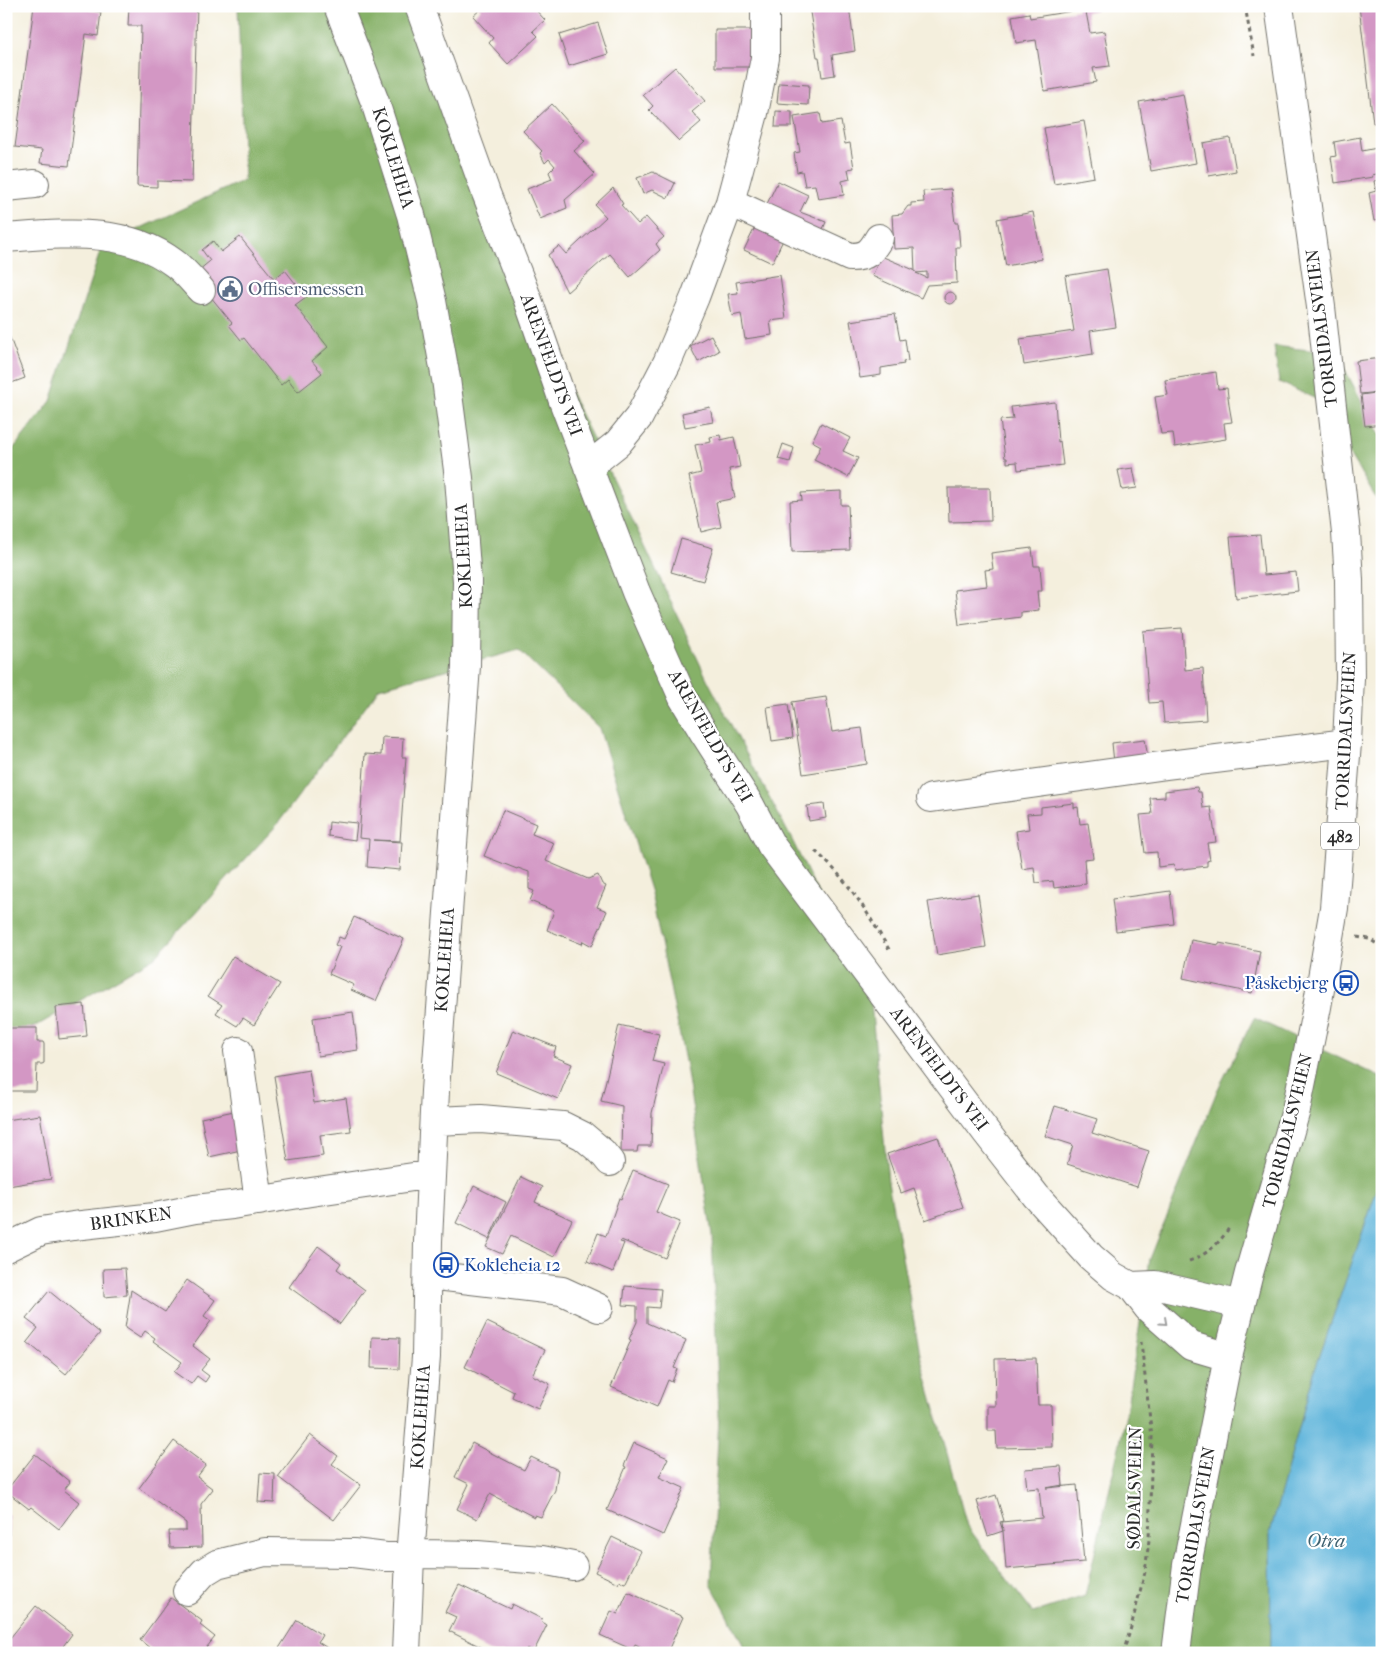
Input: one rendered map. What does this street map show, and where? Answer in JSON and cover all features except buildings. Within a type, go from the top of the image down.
[{"type":"street","name":"KOKLEHEIA","points":[[338,6],[375,102],[411,215],[432,301],[446,379],[460,478],[467,581],[466,666],[435,1091],[426,1357],[410,1557],[406,1653]]},
{"type":"street","name":"ARENFELDTS VEI","points":[[419,6],[486,193],[528,300],[563,401],[636,592],[683,698],[704,734],[750,805],[771,845],[1036,1196],[1091,1257],[1114,1276],[1131,1286],[1148,1308],[1192,1346],[1228,1357]]},
{"type":"street","points":[[588,467],[618,443],[639,417],[667,364],[681,331],[730,202],[754,113],[765,58],[765,6]]},
{"type":"street","name":"TORRIDALSVEIEN","points":[[1176,1653],[1187,1565],[1228,1357],[1296,1110],[1317,1007],[1334,908],[1347,743],[1350,678],[1349,580],[1346,533],[1321,307],[1279,6]]},
{"type":"street","points":[[6,187],[35,184]]},
{"type":"street","points":[[730,202],[850,257],[861,257],[866,254],[879,238]]},
{"type":"street","points":[[6,238],[80,234],[122,239],[159,253],[175,263],[201,290]]},
{"type":"street","points":[[930,798],[1166,765],[1347,743]]},
{"type":"street","points":[[238,1050],[259,1201]]},
{"type":"street","points":[[434,1121],[481,1119],[563,1126],[583,1136],[602,1152],[610,1162]]},
{"type":"street","name":"BRINKEN","points":[[6,1248],[41,1231],[155,1217],[195,1209],[413,1177],[431,1177]]},
{"type":"street","points":[[428,1277],[437,1276],[562,1291],[599,1308]]},
{"type":"street","points":[[1131,1286],[1155,1284],[1241,1305]]},
{"type":"street","points":[[187,1591],[204,1572],[216,1564],[265,1552],[353,1553],[386,1557],[410,1557],[421,1554],[485,1555],[534,1559],[573,1566]]},
{"type":"path","points":[[1245,6],[1256,64]]},
{"type":"path","points":[[811,848],[832,865],[852,889],[892,955]]},
{"type":"path","points":[[1184,1263],[1206,1254],[1227,1232],[1234,1220]]},
{"type":"path","name":"SØDALSVEIEN","points":[[1123,1653],[1145,1572],[1149,1540],[1152,1437],[1141,1337]]},
{"type":"green space","points":[[238,6],[415,6],[557,365],[708,681],[792,840],[871,1002],[888,1182],[921,1359],[967,1526],[1033,1613],[1085,1596],[1124,1425],[1150,1259],[1217,1091],[1254,1018],[1382,1078],[1382,1176],[1315,1369],[1270,1533],[1271,1653],[748,1653],[711,1584],[719,1415],[712,1235],[686,1066],[651,893],[599,728],[519,650],[379,688],[276,826],[155,957],[38,1025],[6,1040],[6,458],[51,401],[102,246],[244,180]]},
{"type":"green space","points":[[1274,346],[1336,353],[1382,439],[1382,508],[1316,399],[1279,382]]},
{"type":"water","name":"Otra","points":[[1382,1176],[1382,1653],[1271,1653],[1270,1533],[1315,1369]]},
{"type":"place","name":"Offisersmessen","points":[[230,289]]},
{"type":"place","name":"Påskebjerg","points":[[1346,983]]},
{"type":"place","name":"Kokleheia 12","points":[[446,1265]]}]
